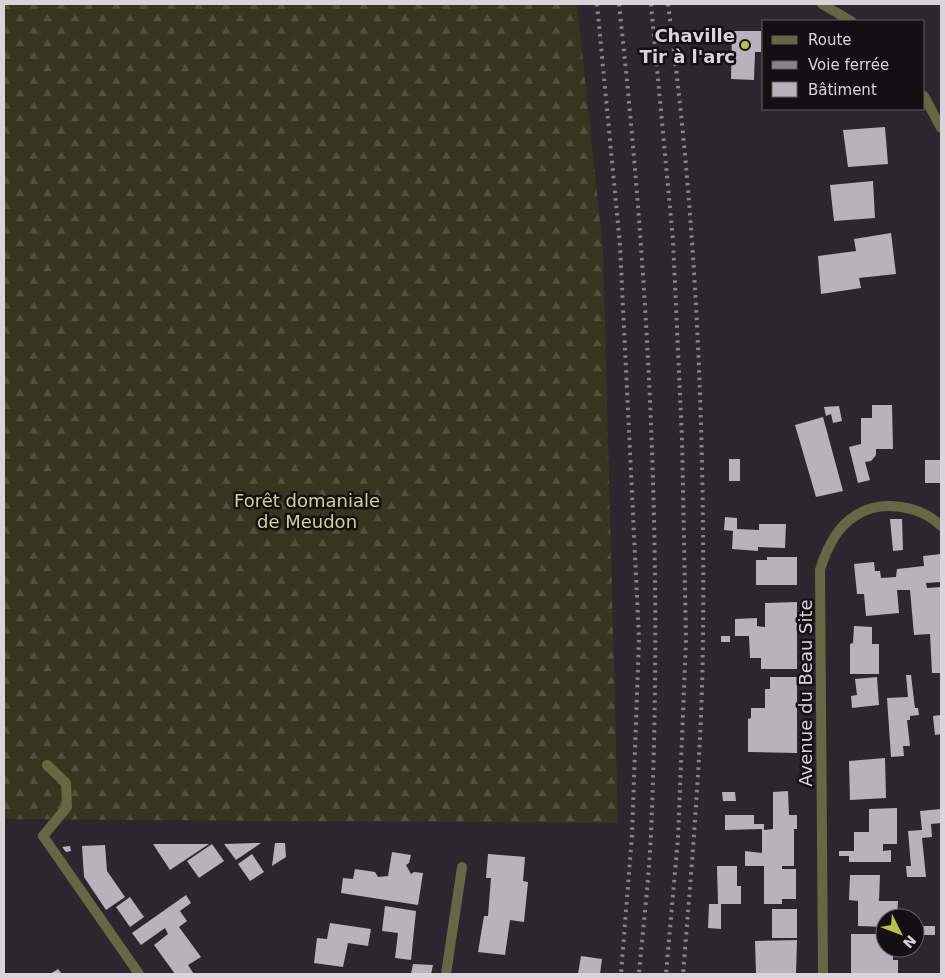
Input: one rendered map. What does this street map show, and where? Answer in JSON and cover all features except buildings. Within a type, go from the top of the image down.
[{"type":"street","points":[[822,4],[849,20]]},
{"type":"street","points":[[925,98],[941,128]]},
{"type":"street","name":"Avenue du Beau Site","points":[[823,974],[820,570],[826,550],[834,538],[854,516],[875,508],[896,506],[917,511],[933,518],[941,526]]},
{"type":"street","points":[[47,765],[66,783],[67,806],[43,836],[139,974]]},
{"type":"street","points":[[446,974],[462,867]]},
{"type":"green space","name":"Forêt domaniale de Meudon","points":[[4,4],[577,4],[603,249],[618,823],[4,819]]},
{"type":"railway","points":[[597,4],[620,245],[639,638],[632,835],[621,974]]},
{"type":"railway","points":[[619,4],[638,211],[645,314],[654,522],[655,626],[651,833],[639,974]]},
{"type":"railway","points":[[651,4],[673,240],[682,439],[686,639],[678,838],[666,974]]},
{"type":"railway","points":[[668,4],[678,83],[692,241],[697,320],[702,479],[703,638],[701,722],[683,974]]},
{"type":"place","name":"Chaville Tir à l'arc","points":[[745,45]]}]
